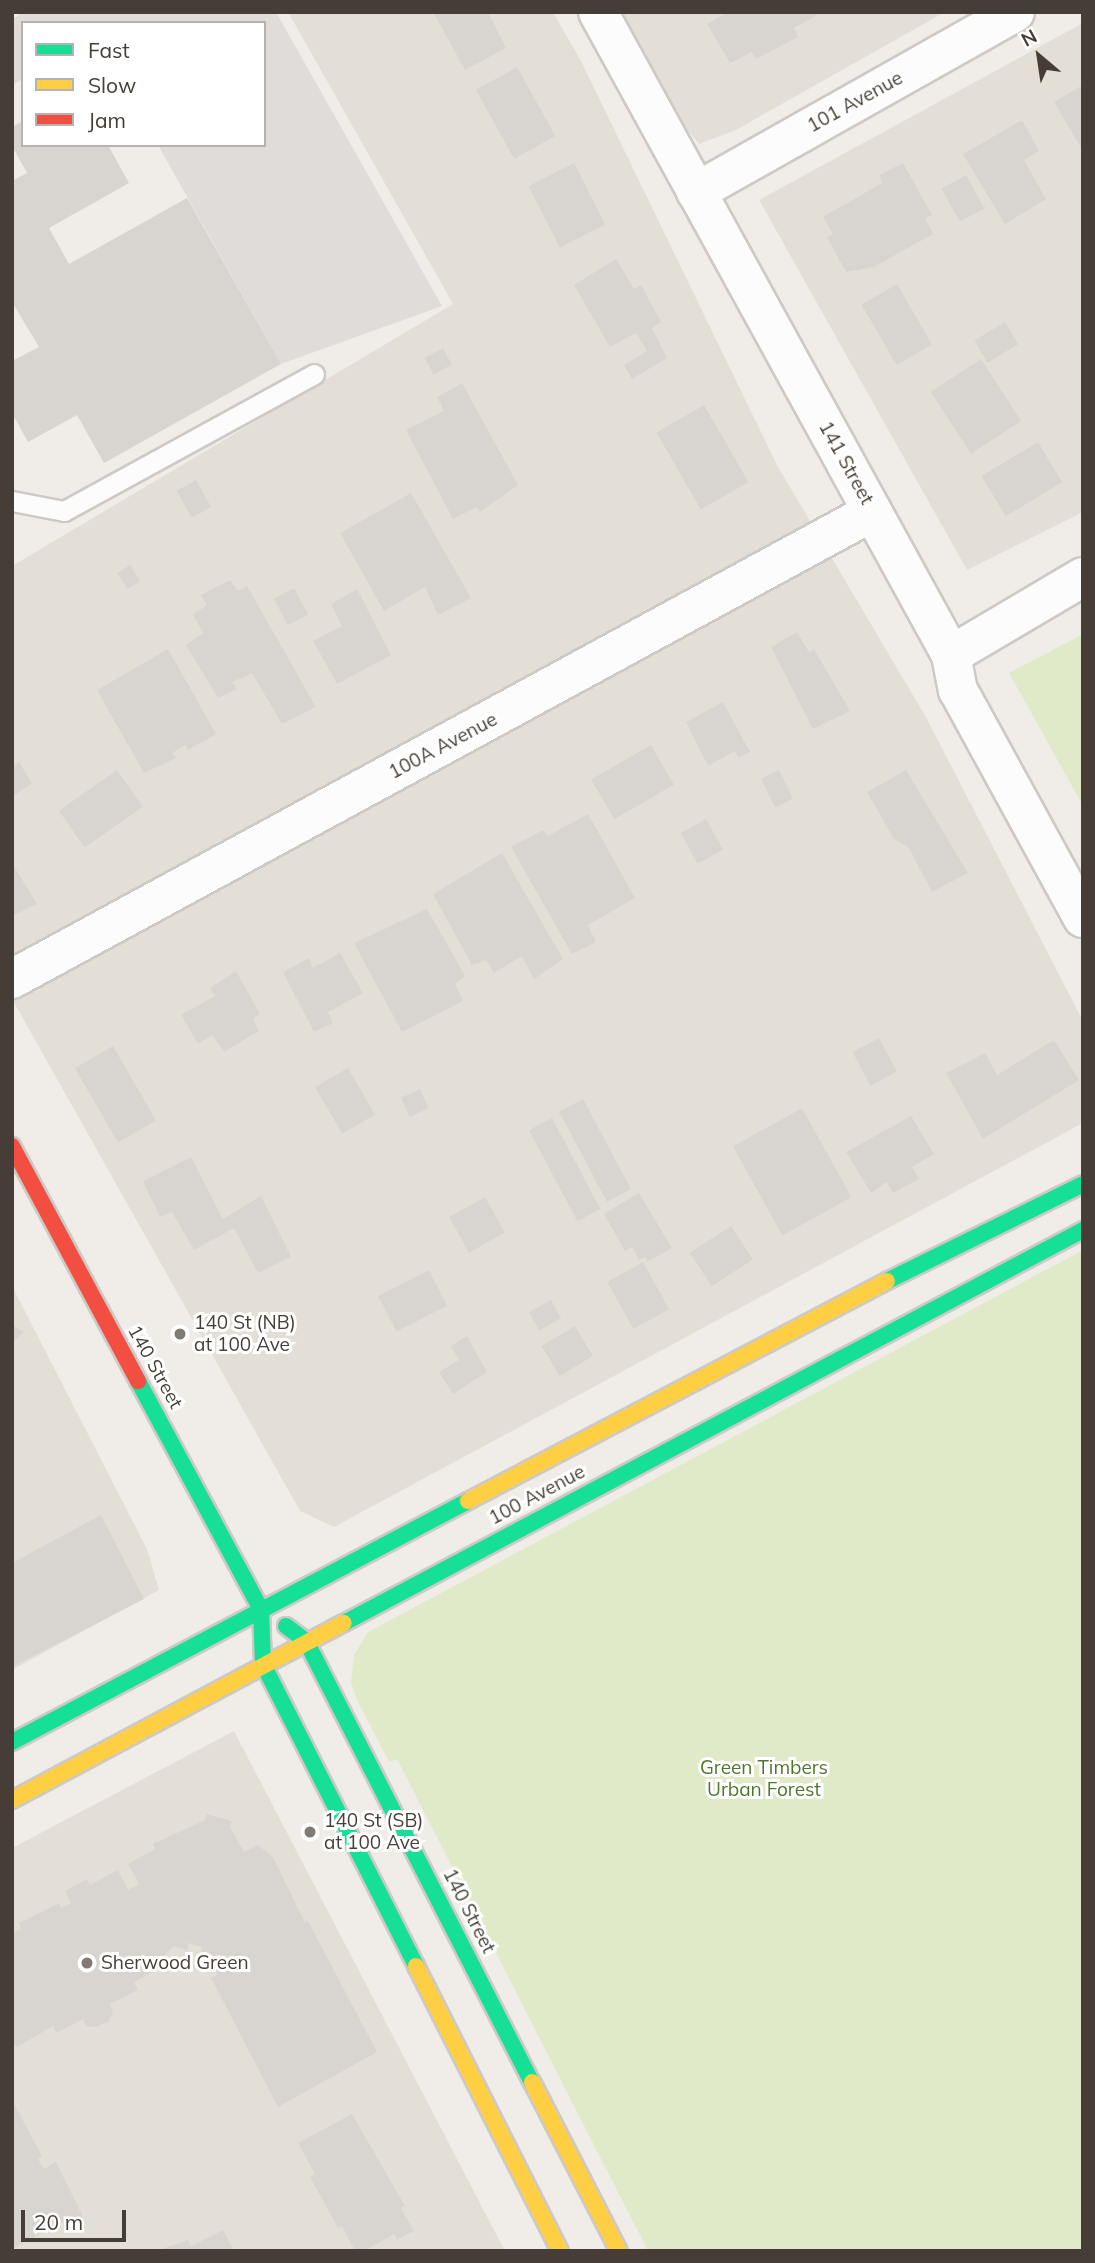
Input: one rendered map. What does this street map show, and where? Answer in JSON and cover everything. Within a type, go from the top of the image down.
[{"type":"main road","name":"140 Street","points":[[12,1146],[21,1186],[261,1609],[306,1641],[619,2251]]},
{"type":"main road","name":"100 Avenue","points":[[12,1742],[827,1311],[1083,1184]]},
{"type":"main road","name":"100 Avenue","points":[[12,1800],[306,1641],[1083,1230]]},
{"type":"main road","name":"140 Street","points":[[261,1609],[263,1664],[560,2251]]},
{"type":"street","name":"141 Street","points":[[598,12],[951,655],[958,690],[1083,919]]},
{"type":"street","name":"101 Avenue","points":[[696,192],[1015,12]]},
{"type":"street","name":"100A Avenue","points":[[12,979],[873,512]]},
{"type":"street","points":[[951,655],[1083,577]]},
{"type":"lane","points":[[12,500],[64,511],[314,374]]},
{"type":"shaded area","points":[[24,12],[276,12],[442,306],[281,364],[159,147],[266,147],[266,21],[21,21],[21,80],[12,85],[12,19]]},
{"type":"shaded area","points":[[288,12],[553,12],[581,61],[777,465],[927,719],[1083,1021],[1083,1123],[334,1527],[300,1511],[12,999],[12,566],[453,304]]},
{"type":"shaded area","points":[[620,12],[945,12],[736,130],[699,144],[683,125]]},
{"type":"shaded area","points":[[1083,23],[1083,512],[967,570],[759,200]]},
{"type":"shaded area","points":[[12,1286],[147,1549],[159,1590],[12,1670]]},
{"type":"shaded area","points":[[234,1731],[505,2251],[12,2251],[12,1848]]},
{"type":"green space","points":[[1083,634],[1083,806],[1009,673]]},
{"type":"green space","name":"Green Timbers Urban Forest","points":[[1083,1250],[1083,2251],[648,2251],[397,1759],[389,1762],[356,1698],[351,1682],[354,1655],[368,1632]]},
{"type":"building","points":[[433,12],[488,12],[506,48],[465,70]]},
{"type":"building","points":[[728,12],[816,12],[817,15],[794,28],[798,37],[756,59],[752,52],[730,63],[707,24]]},
{"type":"building","points":[[517,67],[555,136],[514,159],[476,90]]},
{"type":"building","points":[[1083,85],[1083,151],[1054,102]]},
{"type":"building","points":[[1022,120],[1039,151],[1024,160],[1046,199],[1005,224],[963,154]]},
{"type":"building","points":[[21,122],[21,147],[109,147],[129,183],[49,228],[69,264],[187,198],[281,364],[104,463],[77,415],[28,442],[12,413],[12,361],[39,347],[12,302],[12,181],[27,173],[12,146],[12,127]]},
{"type":"building","points":[[574,163],[605,224],[560,248],[529,186]]},
{"type":"building","points":[[903,163],[932,215],[925,218],[933,234],[874,267],[846,272],[827,237],[833,234],[823,217],[882,183],[879,175]]},
{"type":"building","points":[[966,175],[984,208],[960,222],[942,189]]},
{"type":"building","points":[[616,259],[634,289],[641,285],[661,322],[652,328],[667,358],[632,379],[624,365],[647,351],[636,333],[610,347],[574,285]]},
{"type":"building","points":[[897,284],[932,345],[896,365],[861,304]]},
{"type":"building","points":[[1005,322],[1018,344],[988,363],[974,341]]},
{"type":"building","points":[[443,348],[452,365],[433,375],[424,358]]},
{"type":"building","points":[[981,359],[1021,421],[971,454],[931,392]]},
{"type":"building","points":[[462,383],[518,485],[480,512],[477,507],[453,519],[406,430],[444,411],[437,397]]},
{"type":"building","points":[[704,405],[749,482],[701,510],[656,433]]},
{"type":"building","points":[[1038,442],[1062,482],[1006,516],[981,476]]},
{"type":"building","points":[[196,480],[211,507],[192,518],[177,491]]},
{"type":"building","points":[[411,493],[471,598],[438,615],[425,587],[384,611],[340,533]]},
{"type":"building","points":[[130,565],[140,581],[127,589],[117,573]]},
{"type":"building","points":[[230,580],[238,591],[247,586],[316,707],[282,724],[252,673],[232,682],[237,689],[218,698],[186,645],[203,633],[193,614],[207,605],[201,595]]},
{"type":"building","points":[[294,588],[308,614],[288,625],[274,599]]},
{"type":"building","points":[[357,589],[391,655],[337,684],[313,641],[342,626],[331,604]]},
{"type":"building","points":[[797,632],[809,652],[814,649],[850,711],[813,729],[771,647]]},
{"type":"building","points":[[168,649],[216,734],[188,750],[186,745],[172,753],[176,758],[144,773],[97,690]]},
{"type":"building","points":[[723,702],[750,752],[738,758],[735,751],[708,766],[686,722]]},
{"type":"building","points":[[651,745],[674,785],[614,819],[591,780]]},
{"type":"building","points":[[19,762],[32,783],[12,797],[12,767]]},
{"type":"building","points":[[117,770],[143,807],[85,848],[59,811]]},
{"type":"building","points":[[779,770],[793,799],[775,808],[761,779]]},
{"type":"building","points":[[906,770],[968,873],[932,892],[909,848],[894,839],[867,792]]},
{"type":"building","points":[[588,814],[635,898],[588,925],[596,942],[572,954],[511,847],[543,830],[548,836]]},
{"type":"building","points":[[706,819],[723,850],[698,864],[681,833]]},
{"type":"building","points":[[502,853],[563,959],[534,979],[522,956],[494,973],[486,960],[472,965],[433,894]]},
{"type":"building","points":[[12,863],[37,904],[12,916]]},
{"type":"building","points":[[427,909],[465,976],[455,984],[463,1001],[402,1032],[354,943]]},
{"type":"building","points":[[340,953],[363,993],[328,1012],[333,1023],[314,1032],[283,972],[309,958],[313,968]]},
{"type":"building","points":[[236,971],[260,1014],[253,1019],[259,1031],[224,1052],[212,1035],[198,1044],[181,1015],[215,996],[210,988]]},
{"type":"building","points":[[879,1038],[897,1072],[870,1086],[853,1052]]},
{"type":"building","points":[[1054,1040],[1079,1080],[983,1139],[946,1073],[985,1053],[997,1075]]},
{"type":"building","points":[[113,1046],[156,1120],[118,1142],[75,1068]]},
{"type":"building","points":[[348,1068],[375,1115],[342,1134],[315,1087]]},
{"type":"building","points":[[420,1089],[429,1108],[410,1117],[401,1098]]},
{"type":"building","points":[[583,1099],[631,1189],[607,1202],[559,1112]]},
{"type":"building","points":[[802,1108],[851,1197],[782,1236],[733,1146]]},
{"type":"building","points":[[911,1116],[934,1154],[912,1167],[919,1179],[893,1193],[887,1182],[871,1193],[846,1152]]},
{"type":"building","points":[[552,1118],[600,1209],[577,1221],[529,1130]]},
{"type":"building","points":[[191,1157],[223,1219],[261,1196],[291,1257],[258,1273],[234,1228],[194,1250],[172,1212],[160,1217],[143,1181]]},
{"type":"building","points":[[639,1193],[672,1248],[647,1262],[646,1257],[639,1260],[633,1247],[625,1251],[604,1214]]},
{"type":"building","points":[[485,1197],[505,1233],[469,1253],[449,1217]]},
{"type":"building","points":[[731,1226],[753,1260],[712,1286],[690,1253]]},
{"type":"building","points":[[643,1262],[669,1309],[633,1329],[607,1282]]},
{"type":"building","points":[[429,1270],[447,1306],[396,1332],[378,1296]]},
{"type":"building","points":[[551,1300],[561,1318],[539,1330],[529,1312]]},
{"type":"building","points":[[12,1325],[24,1332],[12,1343]]},
{"type":"building","points":[[575,1326],[593,1356],[560,1376],[542,1346]]},
{"type":"building","points":[[467,1336],[487,1372],[453,1394],[439,1372],[459,1360],[451,1346]]},
{"type":"building","points":[[101,1515],[144,1599],[12,1667],[12,1563]]},
{"type":"building","name":"Sherwood Green","points":[[207,1814],[232,1821],[230,1827],[244,1852],[258,1845],[273,1857],[305,1923],[308,1921],[377,2052],[278,2107],[211,1978],[217,1975],[215,1958],[200,1955],[202,1947],[189,1943],[187,1951],[174,1946],[160,1959],[163,1966],[134,1982],[138,1990],[110,2004],[113,2011],[109,2021],[97,2027],[86,2026],[83,2019],[56,2033],[53,2026],[17,2047],[12,2043],[12,1933],[21,1929],[19,1923],[59,1903],[61,1908],[71,1903],[65,1891],[87,1879],[90,1885],[118,1870],[128,1890],[139,1884],[128,1864],[155,1849],[153,1844],[205,1820]]},
{"type":"building","points":[[12,2100],[42,2156],[38,2159],[44,2169],[56,2162],[83,2217],[71,2223],[69,2219],[12,2249]]},
{"type":"building","points":[[352,2114],[405,2206],[401,2208],[414,2231],[397,2240],[394,2234],[364,2251],[355,2251],[342,2226],[338,2228],[310,2177],[315,2174],[298,2143]]},
{"type":"building","points":[[223,2230],[234,2251],[156,2251],[188,2240],[191,2246]]},
{"type":"traffic: fast","points":[[887,1281],[1083,1184]]},
{"type":"traffic: fast","points":[[344,1623],[1083,1230]]},
{"type":"traffic: fast","points":[[138,1381],[261,1609],[263,1664],[416,1966]]},
{"type":"traffic: fast","points":[[12,1742],[468,1501]]},
{"type":"traffic: fast","points":[[286,1626],[306,1641],[532,2082]]},
{"type":"traffic: slow","points":[[468,1501],[887,1281]]},
{"type":"traffic: slow","points":[[12,1800],[344,1623]]},
{"type":"traffic: slow","points":[[416,1966],[560,2251]]},
{"type":"traffic: slow","points":[[532,2082],[619,2251]]},
{"type":"traffic: jam","points":[[12,1146],[138,1381]]},
{"type":"place","name":"140 St (NB) at 100 Ave","points":[[180,1334]]},
{"type":"place","name":"140 St (SB) at 100 Ave","points":[[310,1832]]},
{"type":"place","name":"Sherwood Green","points":[[87,1963]]}]
